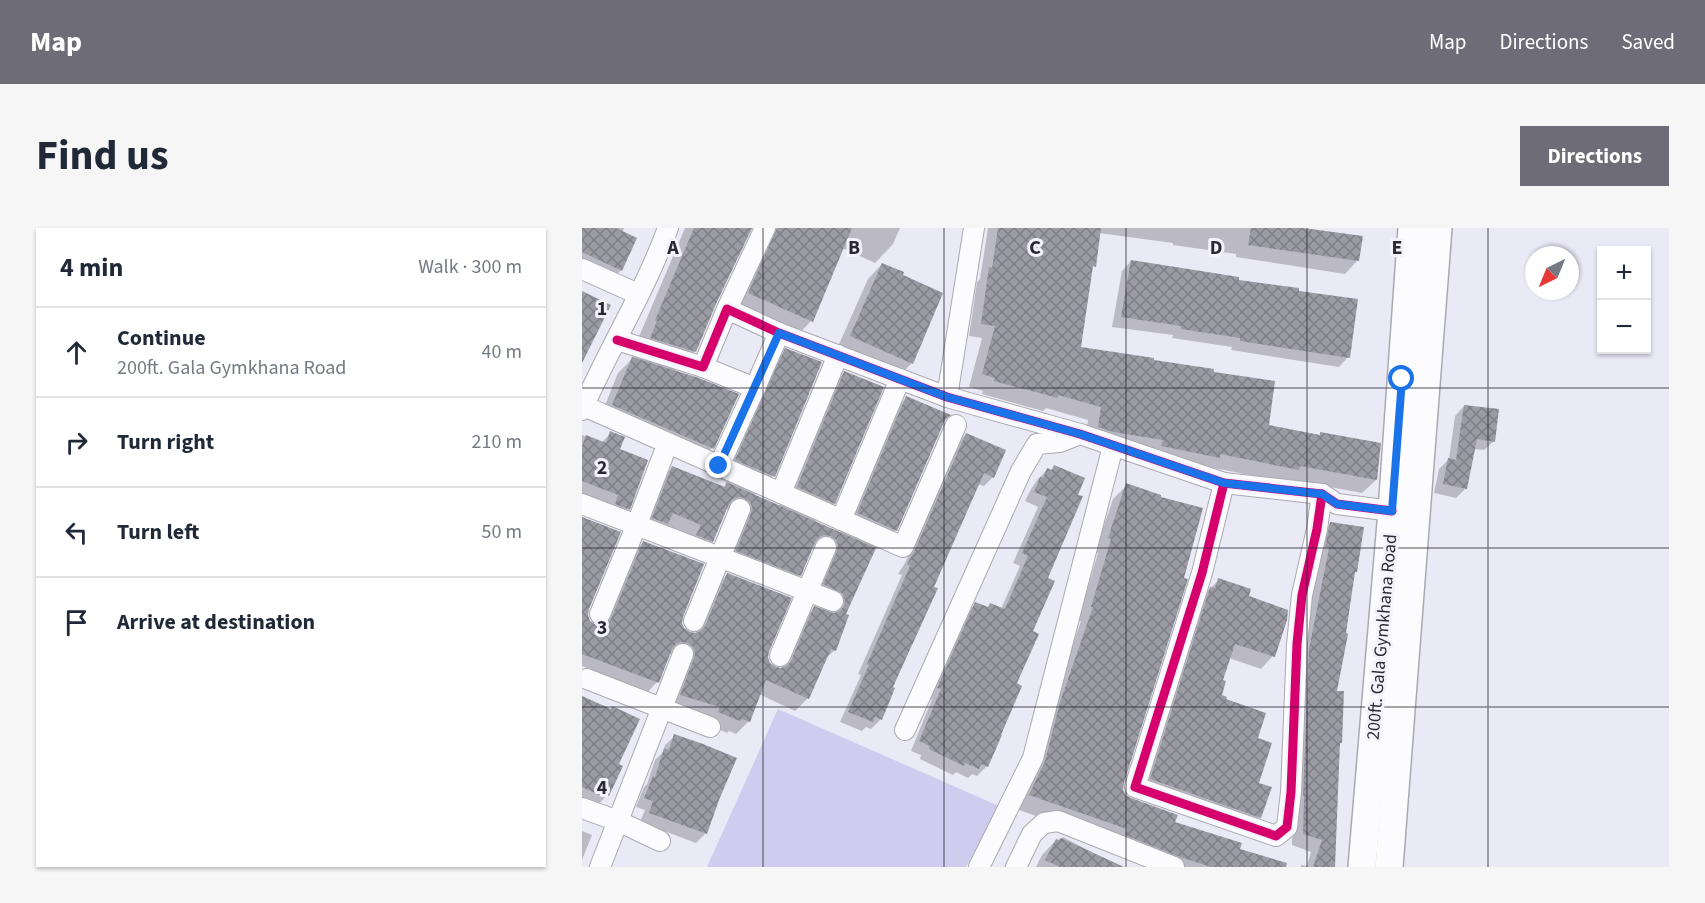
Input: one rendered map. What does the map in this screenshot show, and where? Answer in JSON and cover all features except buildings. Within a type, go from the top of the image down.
[{"type":"street","points":[[668,228],[583,408],[903,547],[956,425]]},
{"type":"street","points":[[703,367],[765,228]]},
{"type":"street","points":[[947,397],[974,228]]},
{"type":"street","name":"200ft. Gala Gymkhana Road","points":[[1375,864],[1392,511],[1412,228]]},
{"type":"street","points":[[1375,864],[1438,228]]},
{"type":"street","points":[[582,269],[638,294]]},
{"type":"street","points":[[727,309],[779,333],[947,397],[1080,434],[1224,483],[1322,494],[1337,504],[1392,511]]},
{"type":"street","points":[[719,466],[779,333]]},
{"type":"street","points":[[617,340],[703,367],[755,388]]},
{"type":"street","points":[[781,494],[838,355]]},
{"type":"street","points":[[841,520],[900,379]]},
{"type":"street","points":[[905,730],[1021,471],[1037,444],[1060,441],[1080,434]]},
{"type":"street","points":[[979,867],[1033,758],[1113,446]]},
{"type":"street","points":[[600,614],[664,453]]},
{"type":"street","points":[[1224,483],[1202,573],[1134,787],[1276,836],[1287,827],[1292,792],[1297,644],[1301,605],[1322,494]]},
{"type":"street","points":[[582,504],[833,601]]},
{"type":"street","points":[[693,621],[740,509]]},
{"type":"street","points":[[780,656],[826,547]]},
{"type":"street","points":[[600,867],[683,654]]},
{"type":"street","points":[[586,679],[710,727]]},
{"type":"street","points":[[582,808],[618,821],[660,841]]},
{"type":"street","points":[[1016,867],[1032,834],[1044,823],[1058,822],[1174,867]]},
{"type":"shaded area","points":[[778,709],[999,806],[966,867],[707,867]]},
{"type":"cycle path","points":[[617,340],[703,367],[727,309],[779,333],[947,397],[1080,434],[1224,483],[1322,494],[1337,504],[1392,511]]},
{"type":"cycle path","points":[[1224,483],[1202,573],[1135,787],[1276,836],[1287,827],[1291,792],[1297,644],[1302,595],[1317,529],[1322,494]]},
{"type":"route","points":[[719,466],[779,333],[947,397],[1080,434],[1224,483],[1322,494],[1337,504],[1392,511],[1402,379]]}]
